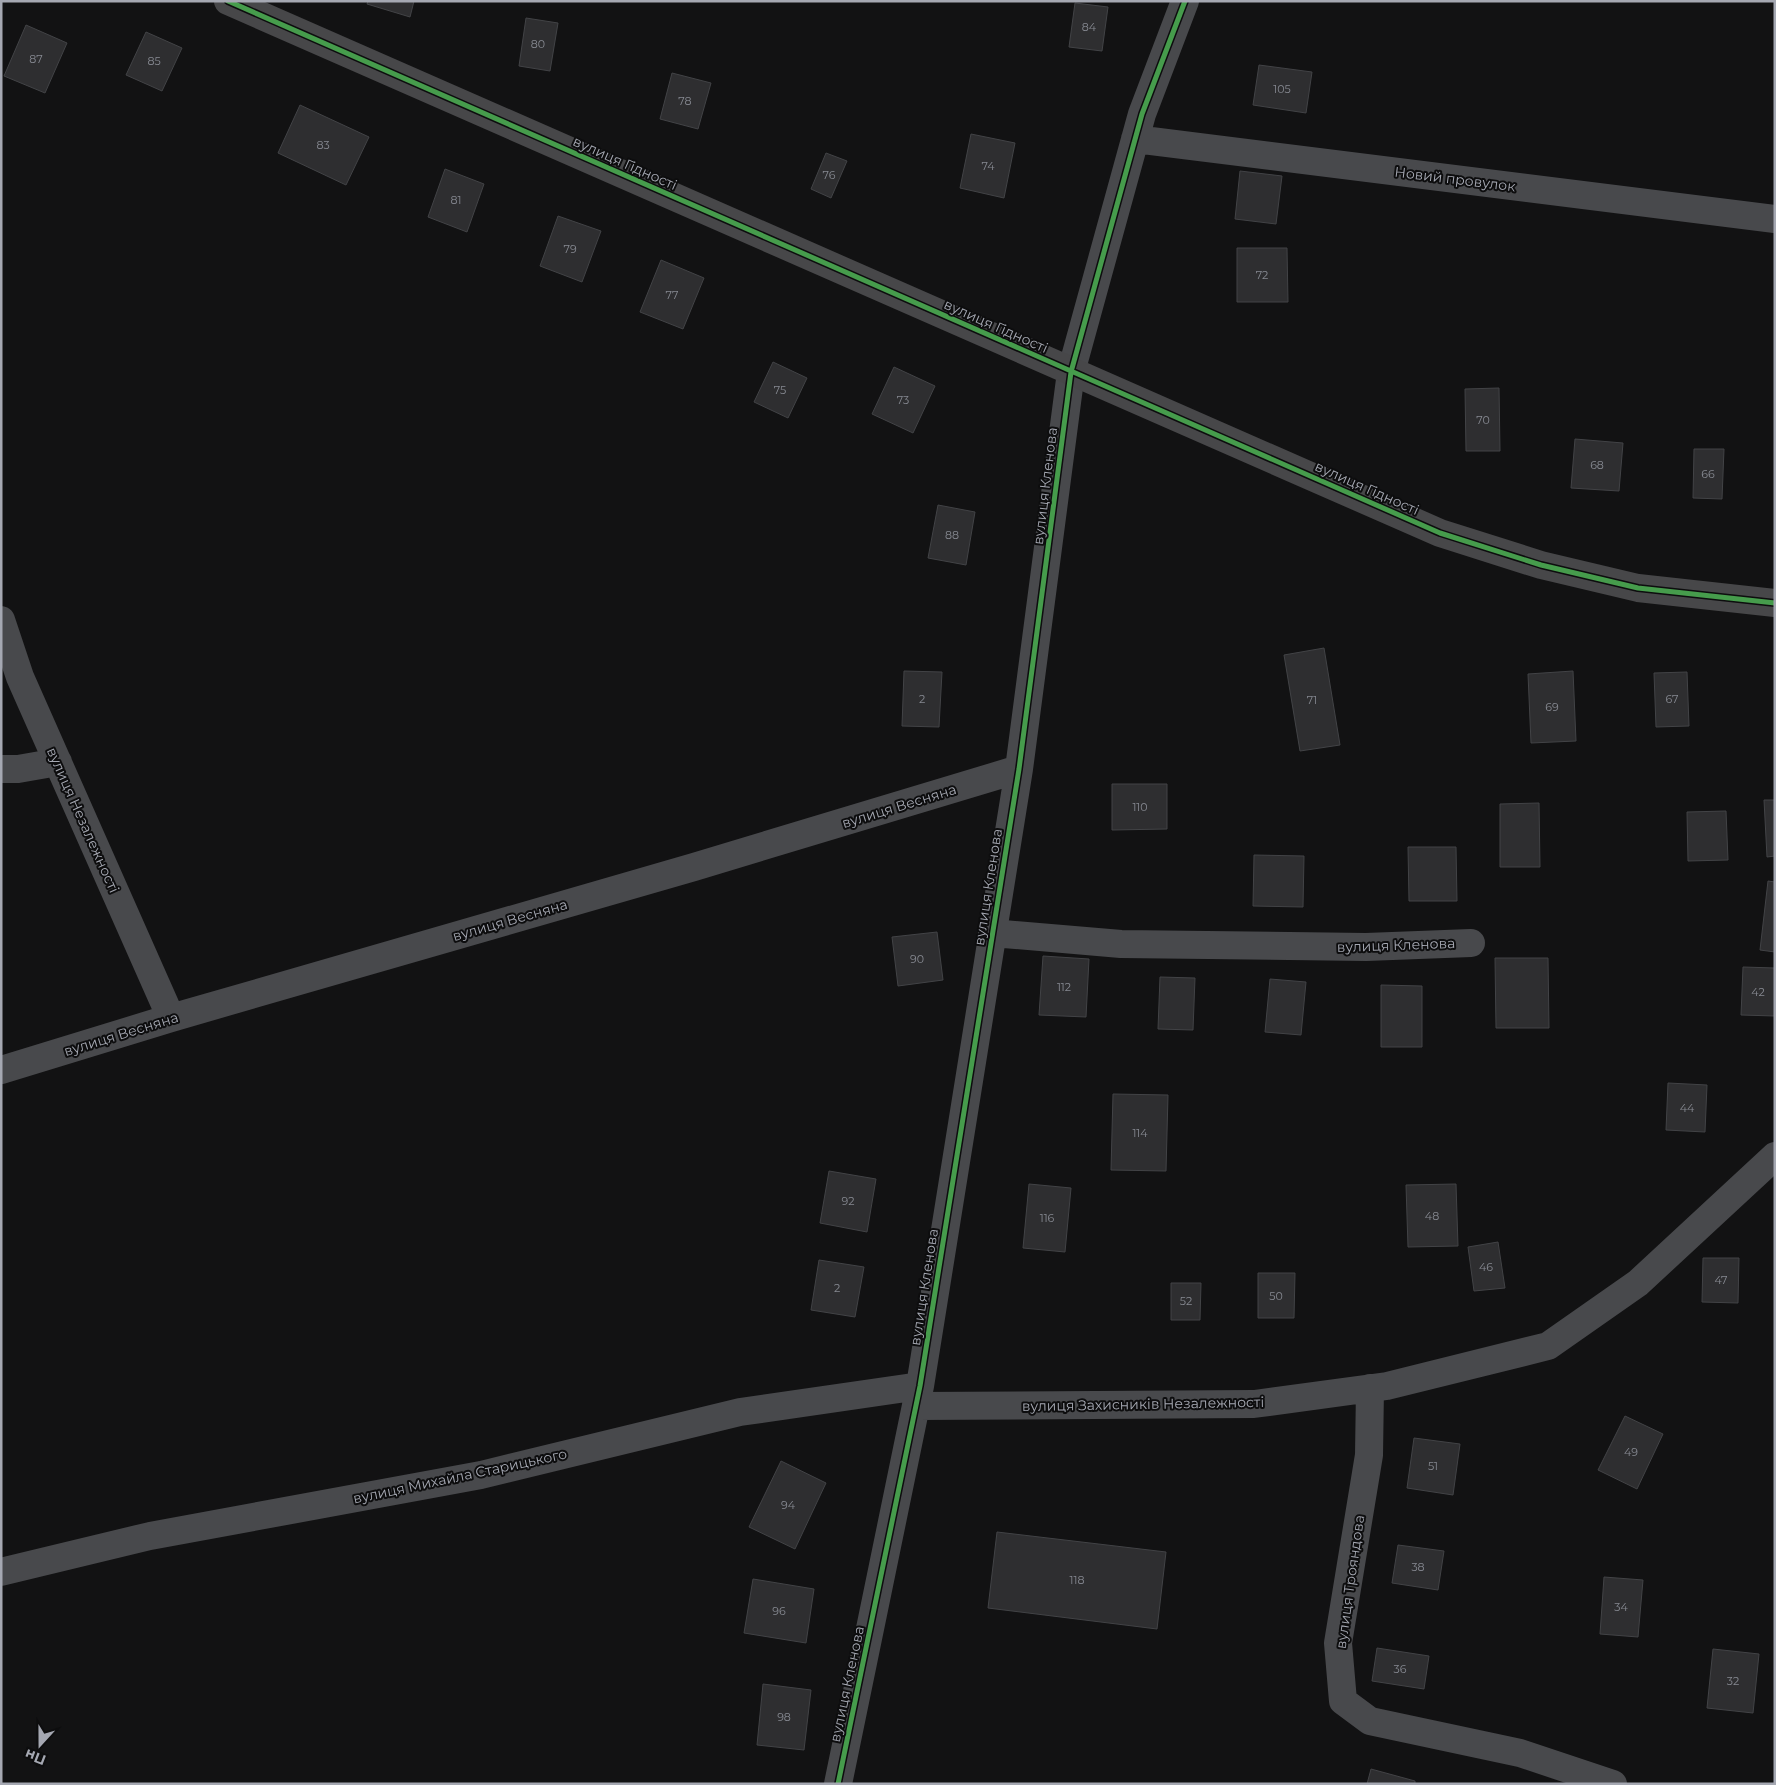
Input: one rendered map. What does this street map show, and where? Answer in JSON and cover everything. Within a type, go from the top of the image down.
[{"type":"street","name":"вулиця Гідності","points":[[228,1],[1440,533],[1541,565],[1638,588],[1775,603]]},
{"type":"street","name":"вулиця Кленова","points":[[838,1784],[918,1396],[1019,770],[1071,372],[1142,114],[1185,1]]},
{"type":"street","name":"Новий провулок","points":[[1135,139],[1775,219]]},
{"type":"street","name":"вулиця Незалежності","points":[[1,620],[20,677],[171,1018]]},
{"type":"street","points":[[1,769],[58,762]]},
{"type":"street","name":"вулиця Весняна","points":[[1,1070],[171,1018],[685,870],[1019,770]]},
{"type":"street","name":"вулиця Кленова","points":[[992,933],[1131,944],[1366,947],[1471,943]]},
{"type":"street","name":"вулиця Захисників Незалежності","points":[[918,1396],[1254,1404],[1387,1386],[1548,1346],[1638,1283],[1775,1156]]},
{"type":"street","name":"вулиця Трояндова","points":[[1370,1388],[1369,1455],[1338,1643],[1343,1701],[1370,1721],[1520,1753],[1613,1784]]},
{"type":"street","name":"вулиця Михайла Старицького","points":[[1,1572],[150,1536],[481,1475],[740,1412],[918,1396]]},
{"type":"building","points":[[368,1],[414,1],[410,17],[367,4]]},
{"type":"building","points":[[1075,3],[1108,7],[1102,51],[1069,47]]},
{"type":"building","points":[[526,18],[558,23],[550,71],[519,66]]},
{"type":"building","points":[[26,25],[67,43],[45,93],[4,76]]},
{"type":"building","points":[[146,32],[182,48],[162,91],[126,75]]},
{"type":"building","points":[[1259,65],[1312,72],[1306,113],[1253,105]]},
{"type":"building","points":[[672,73],[711,83],[698,129],[660,119]]},
{"type":"building","points":[[300,105],[369,137],[346,185],[278,153]]},
{"type":"building","points":[[971,134],[1015,143],[1004,198],[960,188]]},
{"type":"building","points":[[826,153],[847,161],[831,198],[811,189]]},
{"type":"building","points":[[445,169],[484,184],[467,232],[428,217]]},
{"type":"building","points":[[1240,171],[1282,176],[1276,224],[1235,219]]},
{"type":"building","points":[[558,216],[601,231],[582,282],[540,266]]},
{"type":"building","points":[[1237,248],[1287,248],[1288,302],[1237,302]]},
{"type":"building","points":[[661,260],[704,278],[683,329],[640,312]]},
{"type":"building","points":[[773,362],[807,378],[788,418],[754,402]]},
{"type":"building","points":[[894,367],[935,386],[913,433],[872,414]]},
{"type":"building","points":[[1499,388],[1500,451],[1466,451],[1465,389]]},
{"type":"building","points":[[1575,439],[1623,443],[1619,491],[1571,488]]},
{"type":"building","points":[[1694,449],[1724,449],[1722,499],[1693,498]]},
{"type":"building","points":[[938,505],[975,512],[966,565],[928,558]]},
{"type":"building","points":[[1324,648],[1340,745],[1300,751],[1284,655]]},
{"type":"building","points":[[904,671],[942,672],[939,727],[902,726]]},
{"type":"building","points":[[1573,671],[1576,741],[1531,743],[1528,674]]},
{"type":"building","points":[[1687,672],[1689,726],[1656,727],[1654,673]]},
{"type":"building","points":[[1112,784],[1167,784],[1167,829],[1112,830]]},
{"type":"building","points":[[1764,800],[1775,800],[1775,856],[1767,857]]},
{"type":"building","points":[[1539,803],[1540,867],[1500,867],[1500,804]]},
{"type":"building","points":[[1726,811],[1728,860],[1688,861],[1687,812]]},
{"type":"building","points":[[1408,847],[1456,847],[1457,901],[1409,901]]},
{"type":"building","points":[[1254,855],[1304,856],[1303,907],[1253,906]]},
{"type":"building","points":[[1768,881],[1775,882],[1775,952],[1760,950]]},
{"type":"building","points":[[937,932],[943,980],[898,986],[892,937]]},
{"type":"building","points":[[1043,956],[1089,959],[1086,1017],[1039,1015]]},
{"type":"building","points":[[1495,958],[1548,958],[1549,1028],[1496,1028]]},
{"type":"building","points":[[1743,967],[1775,968],[1775,1016],[1741,1015]]},
{"type":"building","points":[[1160,977],[1195,978],[1193,1030],[1158,1029]]},
{"type":"building","points":[[1270,979],[1306,982],[1301,1035],[1265,1032]]},
{"type":"building","points":[[1381,985],[1422,986],[1422,1047],[1381,1047]]},
{"type":"building","points":[[1668,1083],[1707,1085],[1705,1132],[1666,1130]]},
{"type":"building","points":[[1113,1094],[1168,1095],[1166,1171],[1111,1170]]},
{"type":"building","points":[[829,1171],[876,1179],[867,1232],[820,1223]]},
{"type":"building","points":[[1029,1184],[1071,1188],[1065,1252],[1023,1248]]},
{"type":"building","points":[[1456,1184],[1458,1246],[1408,1247],[1406,1185]]},
{"type":"building","points":[[1498,1242],[1505,1288],[1474,1291],[1468,1247]]},
{"type":"building","points":[[1703,1258],[1739,1258],[1738,1303],[1702,1302]]},
{"type":"building","points":[[819,1260],[864,1267],[855,1317],[811,1310]]},
{"type":"building","points":[[1258,1273],[1295,1273],[1294,1318],[1258,1318]]},
{"type":"building","points":[[1171,1283],[1201,1283],[1200,1320],[1171,1320]]},
{"type":"building","points":[[1625,1416],[1663,1434],[1637,1489],[1598,1470]]},
{"type":"building","points":[[1414,1438],[1460,1444],[1453,1495],[1407,1488]]},
{"type":"building","points":[[781,1461],[826,1483],[795,1549],[749,1527]]},
{"type":"building","points":[[997,1532],[1166,1552],[1157,1629],[988,1608]]},
{"type":"building","points":[[1398,1545],[1444,1551],[1438,1590],[1392,1583]]},
{"type":"building","points":[[1604,1577],[1643,1580],[1638,1637],[1600,1634]]},
{"type":"building","points":[[753,1579],[814,1589],[806,1643],[744,1633]]},
{"type":"building","points":[[1377,1648],[1429,1656],[1424,1689],[1372,1681]]},
{"type":"building","points":[[1713,1649],[1759,1654],[1753,1713],[1707,1708]]},
{"type":"building","points":[[763,1684],[811,1690],[804,1750],[757,1745]]},
{"type":"building","points":[[1371,1769],[1415,1781],[1415,1784],[1367,1784]]},
{"type":"cycle path","points":[[228,1],[1440,533],[1541,565],[1638,588],[1775,603]]},
{"type":"cycle path","points":[[838,1784],[920,1386],[1019,769],[1071,372],[1142,114],[1185,1]]}]
